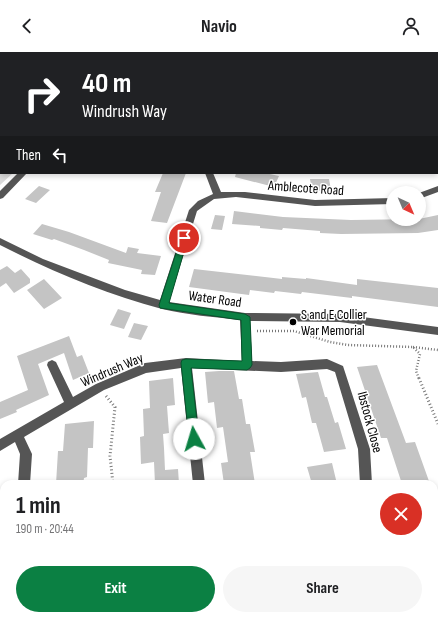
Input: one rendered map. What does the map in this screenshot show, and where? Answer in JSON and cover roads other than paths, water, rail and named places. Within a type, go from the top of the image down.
[{"type":"street","points":[[0,196],[22,174]]},
{"type":"street","points":[[209,174],[218,195]]},
{"type":"street","points":[[426,193],[438,189]]},
{"type":"street","name":"Amblecote Road","points":[[164,305],[193,210],[202,201],[218,195],[236,194],[290,201],[346,204],[386,201]]},
{"type":"street","name":"Water Road","points":[[0,241],[40,261],[123,293],[164,305],[245,317],[340,318],[438,331]]},
{"type":"street","points":[[245,317],[247,365]]},
{"type":"street","points":[[186,363],[199,480]]},
{"type":"street","name":"Windrush Way","points":[[0,445],[100,387],[145,368],[186,363],[281,367],[327,364],[339,369]]},
{"type":"street","points":[[52,365],[71,404]]},
{"type":"street","name":"Ibstock Close","points":[[339,369],[364,449],[366,480]]},
{"type":"street","points":[[18,435],[26,454],[24,480]]},
{"type":"place","name":"S and E Collier War Memorial","points":[[293,322]]}]
